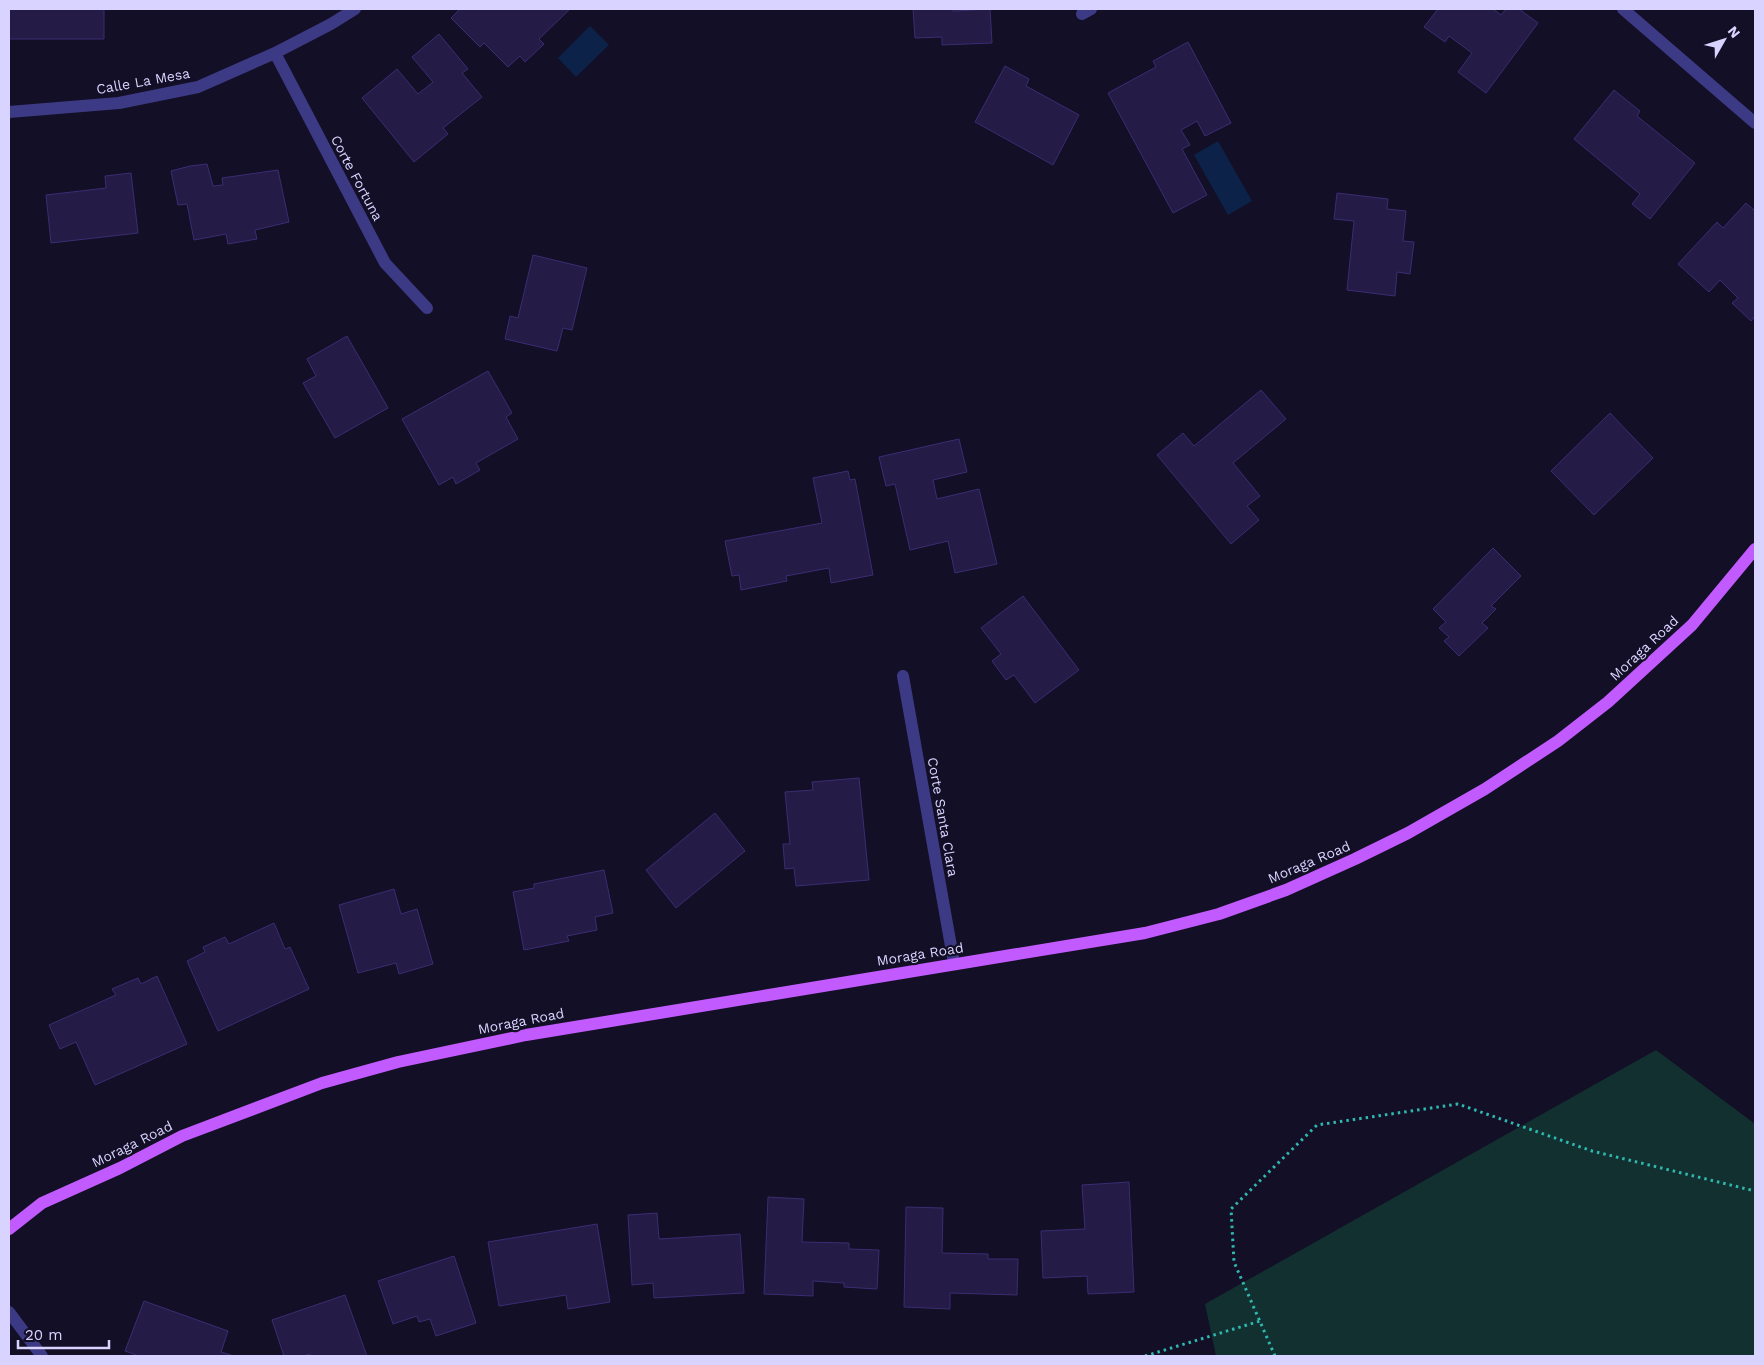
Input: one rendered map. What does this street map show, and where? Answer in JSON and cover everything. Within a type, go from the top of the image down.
[{"type":"main road","name":"Moraga Road","points":[[9,1229],[42,1203],[120,1168],[182,1136],[322,1083],[398,1062],[526,1034],[1145,933],[1219,914],[1286,890],[1408,833],[1485,790],[1558,741],[1608,702],[1692,625],[1755,549]]},
{"type":"street","points":[[275,52],[331,24],[355,9]]},
{"type":"street","points":[[1623,9],[1755,123]]},
{"type":"street","name":"Calle La Mesa","points":[[9,112],[119,103],[198,87],[275,52]]},
{"type":"street","name":"Corte Fortuna","points":[[275,52],[385,263],[427,308]]},
{"type":"street","name":"Corte Santa Clara","points":[[903,676],[954,963]]},
{"type":"street","points":[[9,1312],[42,1356]]},
{"type":"path","points":[[1275,1356],[1234,1262],[1231,1209],[1316,1126],[1458,1104],[1592,1151],[1755,1191]]},
{"type":"path","points":[[1145,1356],[1260,1321]]},
{"type":"green space","points":[[1656,1050],[1755,1124],[1755,1356],[1216,1356],[1205,1304]]},
{"type":"water","points":[[590,26],[609,45],[576,77],[558,58]]},
{"type":"water","points":[[1218,141],[1252,201],[1228,215],[1194,155]]},
{"type":"building","points":[[9,9],[104,9],[104,39],[9,39]]},
{"type":"building","points":[[460,9],[570,9],[539,39],[544,44],[525,62],[520,56],[508,67],[484,43],[480,47],[451,18]]},
{"type":"building","points":[[913,9],[953,9],[953,11],[990,9],[992,43],[942,45],[942,37],[915,38]]},
{"type":"building","points":[[1438,9],[1493,9],[1501,15],[1506,9],[1519,9],[1538,23],[1486,93],[1458,72],[1472,53],[1449,36],[1445,42],[1424,27]]},
{"type":"building","points":[[439,34],[468,69],[462,73],[482,97],[443,128],[448,134],[414,162],[362,98],[397,69],[418,94],[433,82],[412,57]]},
{"type":"building","points":[[1188,42],[1231,123],[1205,136],[1197,121],[1181,130],[1190,145],[1182,149],[1207,195],[1173,213],[1108,93],[1156,67],[1153,61]]},
{"type":"building","points":[[1005,66],[1029,79],[1026,86],[1079,115],[1053,165],[975,122]]},
{"type":"building","points":[[1614,90],[1640,111],[1637,116],[1695,163],[1650,219],[1632,204],[1640,194],[1574,139]]},
{"type":"building","points":[[207,164],[213,186],[223,185],[222,178],[278,170],[289,222],[255,230],[257,239],[228,244],[226,234],[194,240],[187,204],[178,205],[171,171]]},
{"type":"building","points":[[131,173],[138,233],[51,243],[46,195],[106,188],[105,176]]},
{"type":"building","points":[[1337,193],[1388,199],[1387,209],[1406,211],[1403,241],[1414,242],[1410,274],[1397,272],[1395,296],[1347,290],[1354,221],[1334,219]]},
{"type":"building","points":[[1746,203],[1755,211],[1755,316],[1751,321],[1732,303],[1738,298],[1720,280],[1709,292],[1678,264],[1717,222],[1723,228]]},
{"type":"building","points":[[533,255],[587,268],[572,330],[563,328],[557,351],[505,339],[510,316],[518,318]]},
{"type":"building","points":[[347,336],[388,408],[335,438],[303,383],[316,376],[307,359]]},
{"type":"building","points":[[488,371],[512,413],[506,417],[518,439],[476,463],[480,470],[456,484],[453,477],[439,485],[402,419]]},
{"type":"building","points":[[1261,390],[1286,419],[1233,463],[1260,496],[1247,506],[1259,520],[1231,544],[1157,455],[1183,433],[1194,446]]},
{"type":"building","points":[[1610,413],[1653,458],[1594,515],[1551,471]]},
{"type":"building","points":[[959,439],[967,472],[933,480],[937,499],[979,489],[997,564],[955,573],[948,541],[910,550],[895,484],[886,486],[879,457]]},
{"type":"building","points":[[848,471],[850,480],[855,479],[873,575],[831,583],[829,568],[786,576],[787,581],[741,590],[739,575],[732,576],[725,541],[822,523],[813,478]]},
{"type":"building","points":[[1493,548],[1521,576],[1491,606],[1496,609],[1482,623],[1488,628],[1459,656],[1444,641],[1449,637],[1439,628],[1446,622],[1433,609]]},
{"type":"building","points":[[1023,596],[1079,670],[1035,703],[1014,675],[1006,680],[992,661],[1001,654],[981,628]]},
{"type":"building","points":[[859,778],[869,880],[796,886],[794,868],[785,869],[783,844],[790,844],[785,792],[813,790],[812,782]]},
{"type":"building","points":[[715,813],[745,851],[676,908],[646,870]]},
{"type":"building","points":[[604,870],[613,913],[595,917],[597,930],[567,936],[569,941],[524,950],[513,892],[534,888],[534,884]]},
{"type":"building","points":[[394,889],[401,914],[417,909],[433,964],[399,974],[396,963],[358,973],[339,905]]},
{"type":"building","points":[[274,923],[285,949],[290,947],[309,989],[218,1031],[187,961],[205,952],[203,947],[225,937],[229,944]]},
{"type":"building","points":[[157,976],[187,1044],[95,1085],[76,1042],[60,1049],[49,1025],[116,995],[112,989],[138,978],[141,984]]},
{"type":"building","points":[[1129,1182],[1134,1292],[1088,1294],[1087,1276],[1043,1278],[1041,1231],[1085,1229],[1082,1185]]},
{"type":"building","points":[[768,1197],[804,1199],[802,1242],[849,1243],[849,1249],[879,1250],[877,1289],[844,1287],[844,1283],[813,1281],[813,1296],[764,1294]]},
{"type":"building","points":[[906,1207],[943,1208],[942,1253],[988,1254],[988,1259],[1018,1259],[1017,1295],[950,1293],[950,1309],[904,1307]]},
{"type":"building","points":[[657,1213],[659,1239],[740,1234],[744,1293],[654,1298],[653,1283],[632,1285],[628,1215]]},
{"type":"building","points":[[597,1224],[610,1302],[568,1309],[566,1295],[499,1306],[488,1242]]},
{"type":"building","points":[[454,1256],[476,1323],[436,1336],[430,1319],[419,1322],[417,1316],[393,1324],[378,1281]]},
{"type":"building","points":[[345,1295],[367,1356],[311,1356],[310,1354],[284,1356],[272,1320]]},
{"type":"building","points":[[144,1301],[228,1331],[221,1352],[234,1356],[139,1356],[125,1351]]}]
